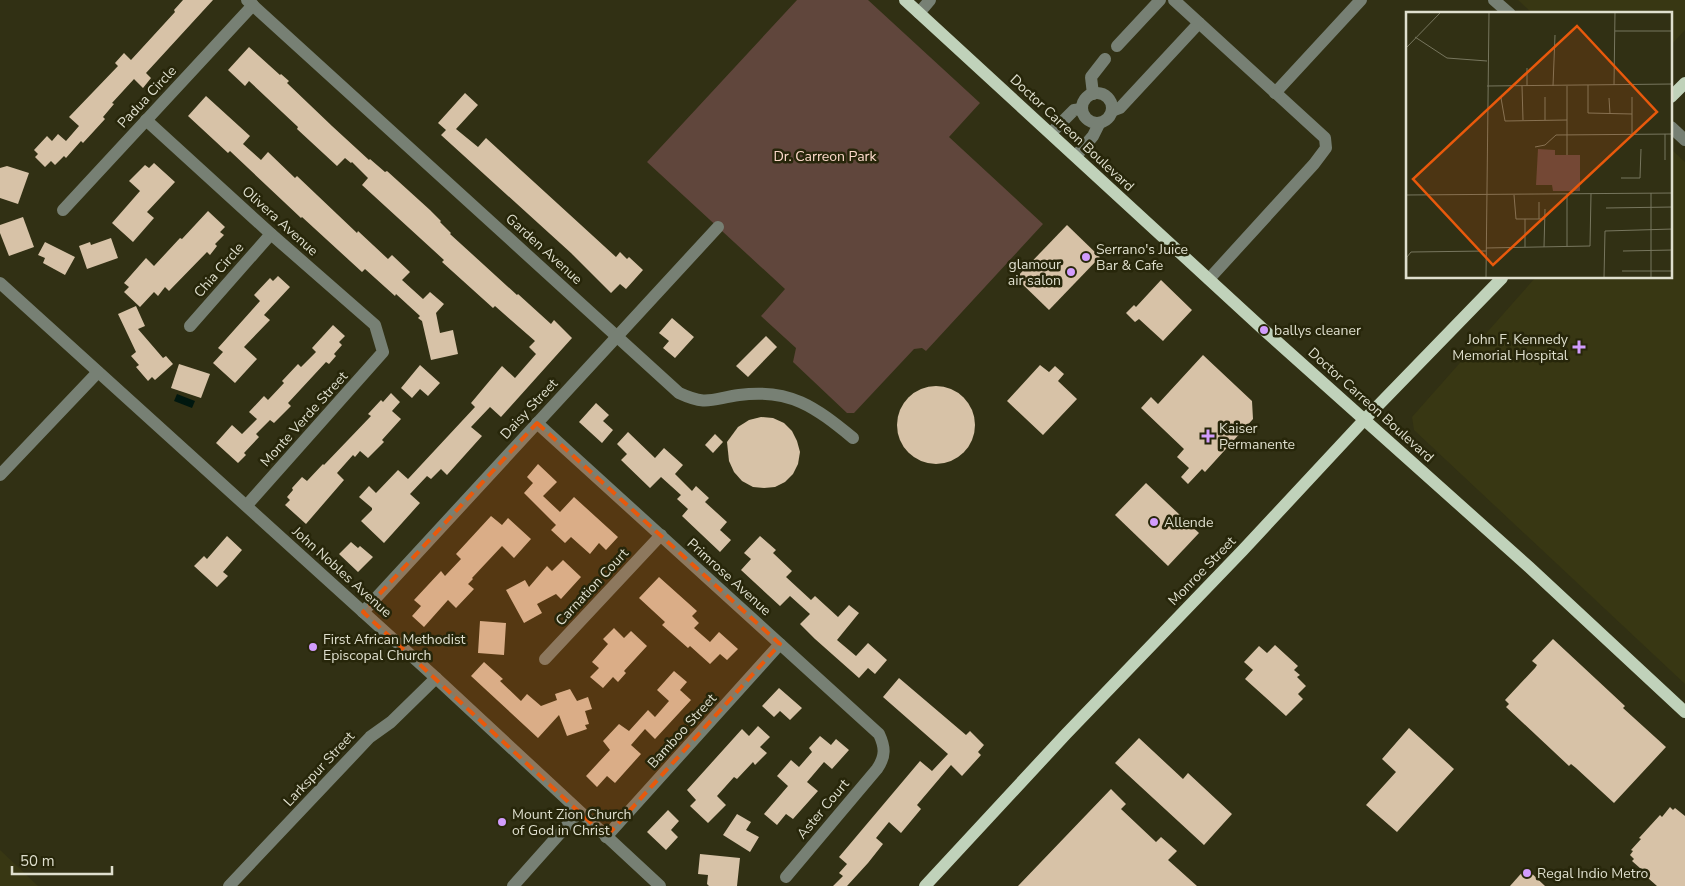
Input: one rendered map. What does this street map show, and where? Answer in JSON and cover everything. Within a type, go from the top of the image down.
[{"type":"main road","name":"Doctor Carreon Boulevard","points":[[905,0],[1209,279],[1562,597],[1685,712]]},
{"type":"main road","points":[[1672,97],[1685,83]]},
{"type":"main road","name":"Monroe Street","points":[[925,886],[1066,734],[1243,550],[1365,419],[1501,279]]},
{"type":"street","points":[[919,13],[930,0]]},
{"type":"street","points":[[1117,46],[1160,0]]},
{"type":"street","points":[[1174,0],[1325,138],[1326,148],[1314,164],[1209,279]]},
{"type":"street","points":[[1276,93],[1361,0]]},
{"type":"street","points":[[1494,0],[1508,12]]},
{"type":"street","name":"Padua Circle","points":[[62,210],[146,120],[250,2]]},
{"type":"street","name":"Garden Avenue","points":[[250,2],[679,394],[694,400],[712,401],[737,395],[761,393],[783,395],[804,403],[828,418],[853,438]]},
{"type":"street","points":[[1112,111],[1120,108],[1199,23]]},
{"type":"street","points":[[1093,94],[1092,74],[1105,59]]},
{"type":"street","points":[[1098,93],[1111,101],[1112,111],[1108,120],[1099,124],[1086,118],[1082,109],[1085,99],[1098,93]]},
{"type":"street","points":[[1051,133],[1074,110],[1082,109]]},
{"type":"street","name":"Olivera Avenue","points":[[146,120],[271,234],[375,325],[383,352]]},
{"type":"street","points":[[1076,156],[1093,136],[1099,124]]},
{"type":"street","points":[[1672,129],[1685,140]]},
{"type":"street","name":"Daisy Street","points":[[363,612],[718,227]]},
{"type":"street","name":"Chia Circle","points":[[190,326],[271,234]]},
{"type":"street","name":"John Nobles Avenue","points":[[0,283],[436,678],[606,838],[660,886]]},
{"type":"street","name":"Monte Verde Street","points":[[247,506],[383,352]]},
{"type":"street","points":[[0,475],[98,372]]},
{"type":"street","name":"Primrose Avenue","points":[[537,424],[879,734],[884,744],[885,752],[882,761]]},
{"type":"street","name":"Carnation Court","points":[[545,659],[660,535]]},
{"type":"street","name":"Bamboo Street","points":[[606,838],[780,644]]},
{"type":"street","name":"Larkspur Street","points":[[229,886],[370,737],[391,722],[436,678]]},
{"type":"street","name":"Aster Court","points":[[786,877],[882,761]]},
{"type":"street","points":[[513,886],[579,812]]},
{"type":"highlighted area","points":[[537,423],[780,644],[606,837],[363,612]]},
{"type":"shaded area","points":[[1518,0],[1685,0],[1685,30],[1672,44],[1672,12],[1531,12]]},
{"type":"shaded area","name":"John F. Kennedy Memorial Hospital","points":[[1672,150],[1685,162],[1685,684],[1414,430],[1412,417],[1534,279],[1672,279]]},
{"type":"shaded area","points":[[177,394],[195,401],[192,408],[174,401]]},
{"type":"shaded area","points":[[0,850],[38,886],[0,886]]},
{"type":"green space","name":"Dr. Carreon Park","points":[[797,0],[868,0],[980,103],[949,137],[1043,224],[926,351],[922,348],[914,349],[854,413],[847,413],[793,362],[796,348],[761,316],[785,289],[647,162]]},
{"type":"building","points":[[183,0],[213,0],[146,73],[151,78],[143,88],[134,79],[112,103],[114,104],[103,117],[105,119],[83,143],[81,141],[66,158],[64,156],[55,165],[51,161],[45,167],[35,157],[38,154],[34,150],[47,136],[52,141],[58,134],[66,141],[79,126],[69,117],[118,66],[115,63],[124,53],[131,60],[175,12],[174,10]]},
{"type":"building","points":[[249,47],[289,81],[287,83],[369,160],[385,172],[387,171],[430,210],[450,234],[517,295],[551,324],[554,320],[572,338],[501,417],[490,407],[471,427],[482,436],[447,475],[441,469],[431,479],[427,476],[410,494],[420,503],[384,543],[361,521],[372,508],[359,497],[369,486],[376,493],[398,470],[408,479],[475,407],[471,403],[502,366],[515,378],[536,354],[529,347],[535,341],[495,306],[493,308],[362,185],[368,178],[352,162],[345,158],[337,166],[249,81],[245,86],[228,70]]},
{"type":"building","points":[[465,93],[478,105],[456,129],[478,147],[486,138],[616,257],[620,252],[627,259],[629,257],[643,270],[626,289],[620,284],[611,293],[571,253],[441,135],[446,130],[438,123]]},
{"type":"building","points":[[206,96],[250,136],[243,144],[261,160],[268,152],[295,178],[297,176],[357,233],[358,231],[388,259],[392,255],[410,272],[402,280],[423,299],[430,292],[444,304],[436,313],[440,333],[453,330],[458,354],[431,360],[422,321],[418,318],[420,316],[365,269],[362,272],[230,151],[228,153],[188,116]]},
{"type":"building","points":[[154,163],[175,182],[147,212],[154,218],[133,242],[112,223],[140,191],[129,181],[145,165],[149,168]]},
{"type":"building","points":[[7,166],[29,173],[18,204],[0,198],[0,168]]},
{"type":"building","points":[[208,211],[225,227],[220,232],[224,235],[215,244],[217,246],[210,255],[207,252],[169,291],[165,287],[158,296],[154,292],[140,307],[124,292],[129,287],[124,283],[146,258],[154,266]]},
{"type":"building","points":[[23,217],[34,247],[9,256],[0,233],[0,225]]},
{"type":"building","points":[[1067,225],[1100,257],[1049,310],[1016,278]]},
{"type":"building","points":[[111,238],[118,258],[87,269],[79,246],[90,242],[91,245]]},
{"type":"building","points":[[45,242],[75,257],[65,275],[43,263],[45,258],[38,255]]},
{"type":"building","points":[[278,276],[290,287],[264,315],[270,320],[244,347],[257,359],[235,383],[213,363],[223,352],[218,348],[260,301],[254,295],[270,278],[273,281]]},
{"type":"building","points":[[1161,280],[1192,310],[1163,341],[1139,319],[1135,322],[1126,313],[1134,305],[1136,307]]},
{"type":"building","points":[[136,306],[145,326],[138,329],[163,358],[166,356],[173,364],[155,380],[152,377],[148,381],[136,367],[139,365],[131,356],[136,352],[118,314]]},
{"type":"building","points":[[672,318],[694,337],[675,358],[663,348],[669,341],[659,333]]},
{"type":"building","points":[[333,325],[345,336],[339,342],[342,345],[334,354],[336,356],[329,364],[326,362],[288,403],[291,406],[274,423],[270,420],[256,434],[259,437],[244,453],[246,455],[238,463],[216,443],[232,425],[242,434],[257,419],[249,412],[264,396],[268,400],[298,364],[301,367],[316,352],[312,348]]},
{"type":"building","points":[[766,336],[777,347],[748,377],[736,366]]},
{"type":"building","points":[[1203,355],[1252,401],[1253,419],[1205,472],[1202,469],[1188,484],[1181,477],[1189,468],[1177,457],[1184,449],[1141,408],[1151,397],[1158,404]]},
{"type":"building","points":[[179,364],[210,374],[201,398],[171,388]]},
{"type":"building","points":[[420,365],[440,383],[428,396],[420,389],[412,398],[401,388]]},
{"type":"building","points":[[1040,365],[1049,372],[1055,366],[1064,374],[1058,381],[1077,399],[1043,435],[1007,401]]},
{"type":"building","points":[[936,386],[951,389],[964,397],[972,410],[975,425],[972,440],[964,453],[951,461],[936,464],[921,461],[908,453],[900,440],[897,425],[900,410],[908,397],[921,389]]},
{"type":"building","points":[[391,393],[400,402],[392,411],[401,419],[382,440],[384,442],[368,458],[360,451],[355,457],[353,455],[337,473],[344,480],[306,524],[285,505],[290,500],[287,497],[293,490],[292,488],[302,477],[307,481],[324,465],[371,416],[368,414],[381,400],[383,402]]},
{"type":"building","points":[[596,403],[609,415],[603,421],[613,430],[602,443],[579,422]]},
{"type":"building","points":[[761,417],[773,418],[784,423],[792,431],[800,452],[798,464],[793,474],[785,482],[775,487],[753,487],[742,481],[734,472],[729,461],[727,442],[738,427],[749,420]]},
{"type":"building","points":[[628,432],[655,458],[664,448],[683,465],[675,474],[692,491],[696,486],[709,498],[705,502],[727,522],[720,530],[731,540],[720,552],[682,516],[688,509],[677,499],[681,495],[661,477],[650,488],[621,460],[627,454],[617,444]]},
{"type":"building","points":[[715,434],[723,442],[713,453],[705,445]]},
{"type":"building","points":[[538,464],[557,482],[543,496],[560,512],[574,497],[618,537],[606,550],[599,543],[590,554],[571,537],[565,543],[551,530],[556,525],[524,493],[533,483],[527,477]]},
{"type":"building","points":[[1146,483],[1199,533],[1168,566],[1115,515]]},
{"type":"building","points":[[491,516],[502,525],[508,518],[531,539],[514,558],[502,546],[472,578],[468,584],[474,589],[456,608],[448,600],[424,627],[412,616],[421,606],[414,600],[441,571],[445,576],[461,559],[456,554]]},
{"type":"building","points":[[227,536],[242,550],[223,572],[228,576],[217,587],[194,566],[204,556],[207,559]]},
{"type":"building","points":[[760,536],[776,550],[773,553],[792,571],[786,577],[811,600],[815,596],[838,617],[849,605],[859,613],[837,640],[856,656],[868,643],[887,660],[875,674],[868,668],[859,678],[800,624],[810,614],[790,596],[780,606],[741,570],[751,559],[744,553]]},
{"type":"building","points":[[351,542],[358,548],[360,546],[373,557],[358,572],[339,554]]},
{"type":"building","points":[[563,560],[581,577],[561,599],[556,594],[537,604],[542,613],[524,623],[506,590],[525,580],[529,587],[547,566],[552,571]]},
{"type":"building","points":[[659,577],[697,611],[692,616],[699,623],[694,628],[710,642],[719,632],[738,649],[727,660],[720,654],[710,664],[662,625],[665,622],[639,598]]},
{"type":"building","points":[[480,621],[506,623],[504,655],[478,653]]},
{"type":"building","points":[[614,628],[624,638],[631,631],[647,646],[624,671],[626,673],[618,682],[613,677],[603,688],[590,677],[599,668],[592,662],[608,644],[603,639]]},
{"type":"building","points":[[1553,639],[1625,706],[1623,708],[1666,747],[1614,803],[1576,768],[1571,764],[1569,766],[1506,707],[1509,704],[1505,700],[1535,668],[1537,665],[1532,661]]},
{"type":"building","points":[[1275,645],[1298,666],[1294,670],[1300,675],[1297,677],[1306,686],[1298,694],[1303,699],[1286,716],[1245,679],[1253,670],[1244,662],[1259,646],[1267,653]]},
{"type":"building","points":[[484,662],[503,679],[500,681],[521,701],[527,694],[541,706],[557,700],[555,694],[570,689],[577,701],[588,697],[592,709],[585,711],[589,724],[585,725],[587,729],[567,736],[559,715],[538,738],[471,676]]},
{"type":"building","points":[[674,671],[687,682],[680,690],[691,700],[655,739],[645,729],[631,745],[641,754],[615,783],[607,776],[597,787],[586,776],[610,750],[603,741],[619,724],[629,731],[648,710],[655,717],[669,701],[657,690]]},
{"type":"building","points":[[899,678],[966,735],[970,731],[984,745],[978,752],[981,755],[962,776],[951,765],[917,805],[921,809],[901,833],[889,822],[876,838],[883,844],[868,863],[847,886],[833,886],[843,876],[839,873],[847,864],[839,857],[920,761],[932,771],[948,754],[883,697]]},
{"type":"building","points":[[779,688],[802,708],[790,720],[780,711],[774,717],[762,706]]},
{"type":"building","points":[[758,726],[770,737],[760,747],[767,753],[755,765],[753,762],[737,779],[734,777],[717,796],[726,805],[708,823],[690,806],[696,800],[687,790],[742,729],[749,736]]},
{"type":"building","points":[[1409,728],[1454,769],[1397,832],[1366,805],[1396,772],[1382,759]]},
{"type":"building","points":[[820,736],[831,745],[836,739],[849,750],[832,769],[824,762],[807,782],[818,791],[793,819],[786,814],[777,825],[764,814],[788,786],[777,776],[791,760],[799,767],[812,752],[809,748]]},
{"type":"building","points":[[1139,738],[1183,779],[1188,773],[1232,814],[1204,845],[1115,763]]},
{"type":"building","points":[[1111,789],[1126,804],[1121,809],[1156,842],[1161,837],[1177,851],[1168,860],[1197,886],[1018,886]]},
{"type":"building","points":[[1670,807],[1673,810],[1675,808],[1685,816],[1685,886],[1657,886],[1640,871],[1641,869],[1632,861],[1634,859],[1630,855],[1633,851],[1631,850],[1641,839],[1639,838]]},
{"type":"building","points":[[668,810],[679,821],[671,830],[678,837],[666,850],[647,832]]},
{"type":"building","points":[[737,814],[751,822],[746,830],[759,837],[750,852],[723,835]]},
{"type":"building","points":[[700,854],[740,858],[737,886],[709,886],[707,884],[708,875],[698,874]]},
{"type":"building","name":"Regal Indio Metro","points":[[1526,868],[1545,886],[1510,886]]},
{"type":"place","name":"Serrano's Juice Bar & Cafe","points":[[1086,257]]},
{"type":"place","name":"glamour air salon","points":[[1071,272]]},
{"type":"place","name":"ballys cleaner","points":[[1264,330]]},
{"type":"place","name":"John F. Kennedy Memorial Hospital","points":[[1579,347]]},
{"type":"place","name":"Kaiser Permanente","points":[[1208,436]]},
{"type":"place","name":"Allende","points":[[1154,522]]},
{"type":"place","name":"First African Methodist Episcopal Church","points":[[313,647]]},
{"type":"place","name":"Mount Zion Church of God in Christ","points":[[502,822]]},
{"type":"place","name":"Regal Indio Metro","points":[[1527,873]]}]
